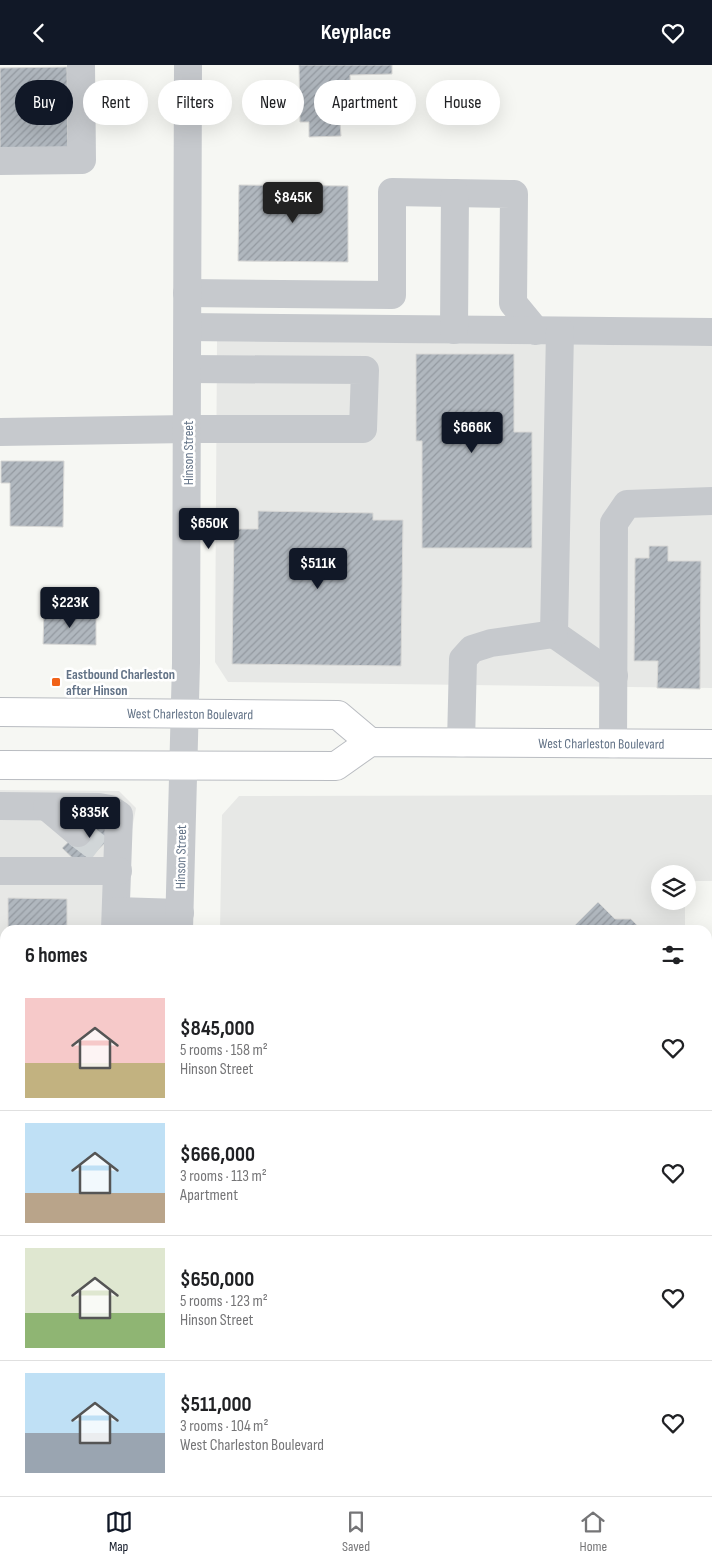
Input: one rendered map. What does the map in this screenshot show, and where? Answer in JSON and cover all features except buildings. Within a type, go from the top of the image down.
[{"type":"main road","name":"West Charleston Boulevard","points":[[0,712],[338,715],[370,742],[712,744]]},
{"type":"main road","points":[[0,765],[336,766],[370,742]]},
{"type":"street","points":[[0,161],[82,160],[81,65]]},
{"type":"street","name":"Hinson Street","points":[[180,922],[186,714],[188,65]]},
{"type":"street","points":[[187,293],[392,295],[392,192],[514,194],[513,303],[548,331]]},
{"type":"street","points":[[454,330],[455,193]]},
{"type":"street","points":[[188,327],[712,331]]},
{"type":"street","points":[[548,331],[554,634]]},
{"type":"street","points":[[0,432],[363,429],[364,370],[188,369]]},
{"type":"street","points":[[613,744],[614,523],[627,504],[712,501]]},
{"type":"street","points":[[461,743],[463,659],[472,649],[491,643],[554,634],[614,676]]},
{"type":"street","points":[[0,806],[99,807],[110,809],[119,815],[103,851],[116,921],[180,922]]},
{"type":"street","points":[[47,807],[103,851]]},
{"type":"street","points":[[0,871],[103,851]]},
{"type":"shaded area","points":[[217,341],[712,346],[712,688],[228,682],[215,662]]},
{"type":"shaded area","points":[[0,790],[119,791],[136,808],[114,925],[0,925]]},
{"type":"shaded area","points":[[712,795],[712,881],[696,881],[696,865],[651,865],[651,910],[685,910],[685,925],[220,925],[222,815],[239,796]]},
{"type":"tunnel","points":[[78,833],[99,849]]},
{"type":"place","name":"Eastbound Charleston after Hinson","points":[[56,682]]}]
